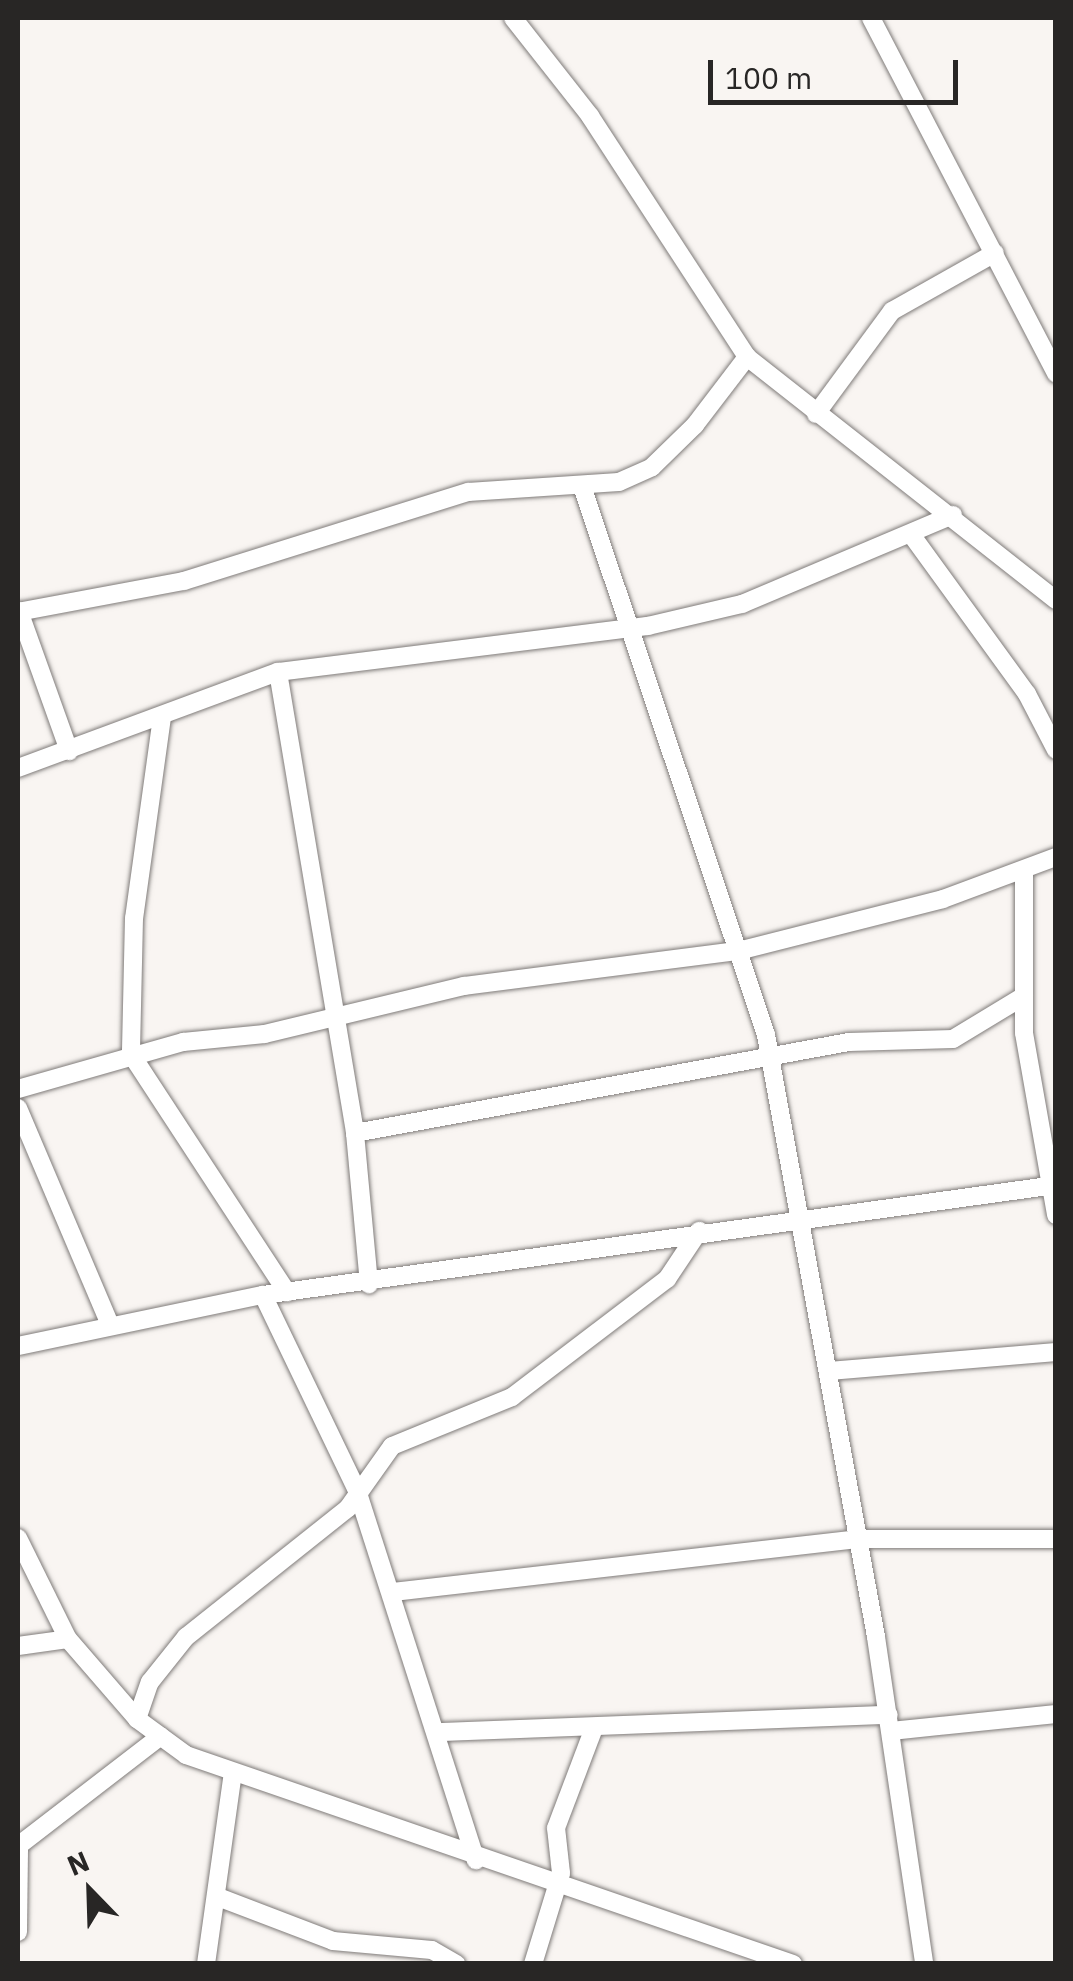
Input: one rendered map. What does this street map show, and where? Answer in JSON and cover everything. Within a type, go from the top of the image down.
[{"type":"street","points":[[513,18],[590,116],[747,357],[816,414],[953,515],[1056,600]]},
{"type":"street","points":[[872,18],[1056,374]]},
{"type":"street","points":[[816,414],[892,311],[996,253]]},
{"type":"street","points":[[69,751],[18,612],[184,581],[468,492],[584,489],[652,467],[747,357]]},
{"type":"street","points":[[584,489],[738,950],[771,1062],[890,1723],[924,1964]]},
{"type":"street","points":[[18,768],[278,672],[630,629],[742,604],[913,537],[953,515]]},
{"type":"street","points":[[913,537],[1027,694],[1056,750]]},
{"type":"street","points":[[278,672],[355,1133],[369,1284]]},
{"type":"street","points":[[162,716],[134,918],[131,1054],[287,1292]]},
{"type":"street","points":[[18,1089],[131,1054],[265,1034],[337,1012],[738,950],[1024,873],[1056,857]]},
{"type":"street","points":[[1024,873],[1024,996],[1056,1215]]},
{"type":"street","points":[[355,1133],[771,1062],[849,1042],[953,1038],[1024,996]]},
{"type":"street","points":[[18,1108],[110,1325]]},
{"type":"street","points":[[18,1346],[263,1295],[369,1284],[699,1231],[1053,1186]]},
{"type":"street","points":[[137,1719],[150,1682],[186,1637],[250,1577],[308,1544],[392,1446],[512,1397],[668,1279],[699,1231]]},
{"type":"street","points":[[263,1295],[357,1490],[442,1732],[476,1860]]},
{"type":"street","points":[[829,1370],[1056,1352]]},
{"type":"street","points":[[18,1538],[68,1639],[137,1719],[161,1736],[233,1772],[476,1860],[793,1964]]},
{"type":"street","points":[[393,1592],[855,1539],[1056,1538]]},
{"type":"street","points":[[18,1646],[68,1639]]},
{"type":"street","points":[[442,1732],[890,1723],[1056,1714]]},
{"type":"street","points":[[532,1964],[562,1858],[556,1828],[594,1728]]},
{"type":"street","points":[[18,1932],[18,1846],[161,1736]]},
{"type":"street","points":[[206,1964],[233,1772]]},
{"type":"street","points":[[218,1897],[354,1955],[432,1950],[456,1964]]}]
